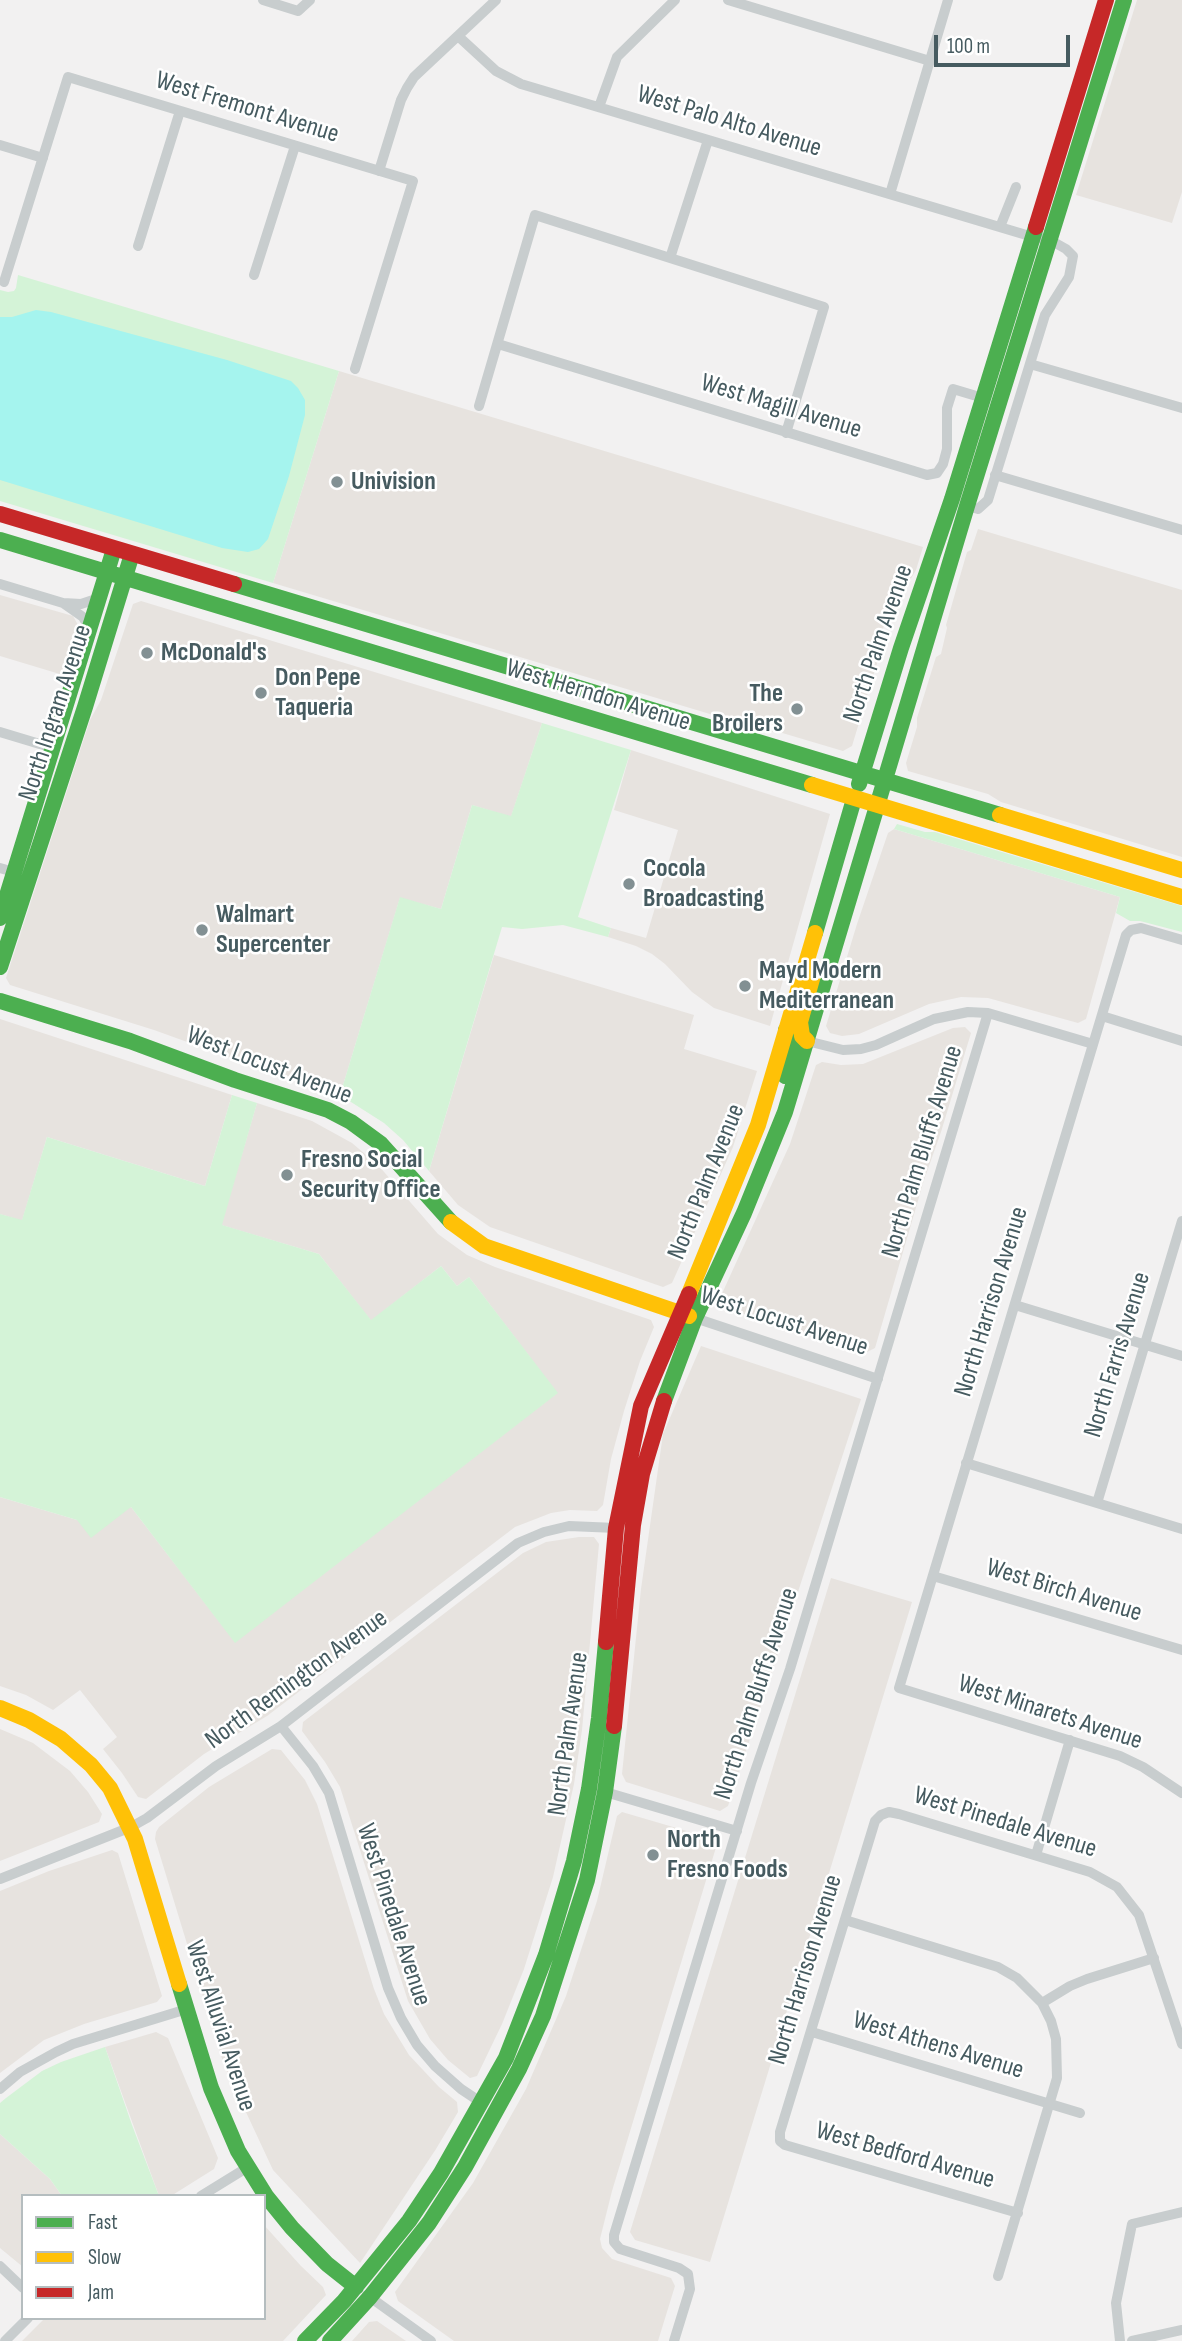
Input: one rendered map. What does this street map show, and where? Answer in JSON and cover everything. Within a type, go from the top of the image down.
[{"type":"main road","points":[[1083,130],[1079,117],[1102,39],[1106,0]]},
{"type":"main road","name":"North Palm Avenue","points":[[305,2341],[356,2287],[409,2221],[441,2173],[506,2058],[559,1916],[613,1742],[633,1525],[642,1474],[657,1419],[688,1315],[720,1222],[758,1125],[854,799],[901,648],[931,566],[1106,0]]},
{"type":"main road","name":"North Palm Avenue","points":[[330,2341],[370,2297],[429,2223],[481,2140],[543,2016],[559,1972],[587,1880],[597,1791],[599,1718],[616,1528],[641,1406],[773,1143],[807,1041],[967,506],[1124,0]]},
{"type":"main road","points":[[958,536],[953,523],[975,451],[983,398]]},
{"type":"main road","name":"West Herndon Avenue","points":[[0,514],[1182,870]]},
{"type":"main road","name":"West Herndon Avenue","points":[[0,540],[1182,897]]},
{"type":"main road","name":"North Ingram Avenue","points":[[0,918],[7,870],[71,694],[114,549]]},
{"type":"main road","name":"North Ingram Avenue","points":[[0,967],[132,554]]},
{"type":"main road","points":[[60,782],[56,778],[55,767],[72,711],[71,694]]},
{"type":"main road","points":[[807,1041],[800,1033],[800,1022],[819,954],[816,928]]},
{"type":"main road","name":"West Locust Avenue","points":[[0,1002],[141,1045],[328,1110],[360,1128],[384,1147],[448,1220],[484,1246],[688,1315]]},
{"type":"main road","points":[[773,1143],[771,1128],[793,1050],[786,1030]]},
{"type":"main road","points":[[616,1528],[623,1536],[617,1615],[622,1654]]},
{"type":"main road","name":"West Alluvial Avenue","points":[[0,1708],[39,1725],[77,1752],[110,1788],[131,1827],[216,2102],[248,2167],[265,2194]]},
{"type":"main road","points":[[496,2113],[492,2108],[493,2100],[525,2031],[533,1990]]},
{"type":"main road","points":[[481,2140],[478,2129],[485,2111],[482,2103]]},
{"type":"main road","name":"West Alluvial Avenue","points":[[266,2196],[327,2264],[356,2287]]},
{"type":"street","points":[[263,0],[299,11],[310,0]]},
{"type":"street","points":[[379,171],[407,88],[415,77],[496,0]]},
{"type":"street","points":[[599,107],[617,57],[674,0]]},
{"type":"street","points":[[728,0],[930,61]]},
{"type":"street","points":[[890,194],[948,0]]},
{"type":"street","name":"West Palo Alto Avenue","points":[[457,36],[496,71],[521,84],[1050,240]]},
{"type":"street","name":"West Fremont Avenue","points":[[43,158],[68,77],[413,181],[355,369]]},
{"type":"street","points":[[138,246],[180,111]]},
{"type":"street","points":[[670,258],[708,140]]},
{"type":"street","points":[[0,145],[43,158],[4,282]]},
{"type":"street","points":[[254,275],[295,146]]},
{"type":"street","points":[[1000,227],[1016,187]]},
{"type":"street","points":[[479,406],[536,215],[824,307],[786,433]]},
{"type":"street","points":[[967,506],[978,509],[985,505],[1045,315],[1069,277],[1073,256],[1050,240]]},
{"type":"street","name":"West Magill Avenue","points":[[498,344],[933,476],[941,469],[947,449],[947,408],[953,389],[983,398]]},
{"type":"street","points":[[1030,363],[1182,408]]},
{"type":"street","points":[[995,475],[1182,530]]},
{"type":"street","points":[[0,584],[64,603],[87,603],[99,598]]},
{"type":"street","points":[[64,603],[83,617],[90,629]]},
{"type":"street","points":[[0,732],[53,748]]},
{"type":"street","name":"North Harrison Avenue","points":[[899,1688],[1126,935],[1131,930],[1141,928],[1182,940]]},
{"type":"street","points":[[807,1041],[835,1049],[854,1050],[876,1045],[947,1015],[968,1012],[988,1013],[1093,1044]]},
{"type":"street","name":"North Palm Bluffs Avenue","points":[[674,2341],[690,2288],[688,2274],[679,2268],[620,2249],[614,2238],[737,1831],[790,1669],[988,1013]]},
{"type":"street","points":[[1102,1017],[1182,1041]]},
{"type":"street","name":"North Farris Avenue","points":[[1097,1503],[1182,1221]]},
{"type":"street","points":[[1015,1305],[1182,1356]]},
{"type":"street","name":"West Locust Avenue","points":[[688,1315],[878,1379]]},
{"type":"street","points":[[966,1463],[1182,1529]]},
{"type":"street","name":"North Remington Avenue","points":[[0,1878],[131,1827],[147,1818],[216,1766],[281,1726],[518,1543],[544,1532],[569,1526],[616,1528]]},
{"type":"street","name":"West Birch Avenue","points":[[933,1576],[1182,1650]]},
{"type":"street","name":"West Minarets Avenue","points":[[899,1688],[1120,1756],[1143,1767],[1182,1793]]},
{"type":"street","name":"West Pinedale Avenue","points":[[281,1726],[313,1766],[329,1793],[383,1972],[401,2018],[417,2045],[435,2066],[482,2103]]},
{"type":"street","points":[[1035,1855],[1070,1740]]},
{"type":"street","points":[[597,1791],[737,1831]]},
{"type":"street","name":"West Pinedale Avenue","points":[[881,1815],[890,1812],[899,1814],[1035,1855],[1090,1872],[1117,1887],[1139,1915],[1182,2044]]},
{"type":"street","name":"North Harrison Avenue","points":[[780,2141],[780,2132],[871,1830],[881,1815]]},
{"type":"street","points":[[845,1920],[998,1967],[1017,1978],[1042,2003],[1054,2030],[1058,2059],[1057,2078],[998,2276]]},
{"type":"street","points":[[1042,2003],[1087,1979],[1154,1958]]},
{"type":"street","points":[[0,2089],[38,2060],[73,2044],[187,2009]]},
{"type":"street","name":"West Athens Avenue","points":[[812,2032],[1051,2104]]},
{"type":"street","points":[[1051,2104],[1080,2113]]},
{"type":"street","name":"West Bedford Avenue","points":[[780,2141],[785,2145],[1018,2213]]},
{"type":"street","points":[[204,2194],[248,2167]]},
{"type":"street","points":[[1120,2341],[1116,2303],[1132,2224],[1182,2212]]},
{"type":"street","points":[[0,2266],[21,2286]]},
{"type":"street","name":"West Alluvial Avenue","points":[[356,2287],[431,2341]]},
{"type":"street","points":[[5,2341],[26,2320]]},
{"type":"street","points":[[1132,2341],[1182,2330]]},
{"type":"shaded area","points":[[1137,0],[1182,0],[1182,192],[1172,223],[1076,195]]},
{"type":"shaded area","points":[[339,371],[923,547],[902,602],[893,607],[878,639],[882,647],[852,746],[843,751],[779,732],[770,732],[273,583]]},
{"type":"shaded area","points":[[978,529],[1182,590],[1182,857],[908,771],[906,763],[917,727],[917,718],[936,657],[941,654],[946,625],[967,552],[971,550]]},
{"type":"shaded area","points":[[0,595],[73,616],[78,625],[63,675],[0,656]]},
{"type":"shaded area","points":[[141,601],[542,723],[511,817],[472,805],[441,909],[400,898],[340,1095],[154,1030],[10,985],[6,978],[90,720],[101,700],[133,604]]},
{"type":"shaded area","points":[[631,750],[830,814],[770,1026],[714,1008],[692,992],[652,954],[608,937],[611,928],[646,938],[678,830],[614,810]]},
{"type":"shaded area","points":[[894,829],[1120,897],[1086,1019],[1078,1023],[988,998],[961,997],[929,1004],[859,1034],[842,1036],[830,1033],[826,1026],[857,924],[888,833]]},
{"type":"shaded area","points":[[494,955],[694,1015],[684,1049],[757,1071],[733,1147],[672,1283],[663,1287],[490,1227],[458,1205],[429,1171]]},
{"type":"shaded area","points":[[0,1019],[232,1095],[205,1186],[47,1137],[22,1221],[0,1214]]},
{"type":"shaded area","points":[[965,1027],[971,1033],[924,1180],[875,1348],[863,1354],[723,1307],[720,1298],[790,1144],[816,1065],[822,1062],[863,1064],[953,1028]]},
{"type":"shaded area","points":[[257,1103],[312,1121],[352,1143],[378,1165],[438,1234],[467,1255],[651,1320],[654,1327],[624,1411],[611,1459],[603,1505],[597,1511],[570,1510],[551,1513],[515,1527],[267,1716],[204,1754],[146,1799],[138,1797],[103,1749],[117,1737],[80,1690],[53,1710],[26,1695],[0,1686],[0,1497],[77,1520],[131,1507],[235,1642],[557,1393],[469,1277],[457,1286],[441,1266],[371,1321],[319,1254],[221,1225]]},
{"type":"shaded area","points":[[701,1346],[861,1399],[728,1806],[720,1811],[626,1782],[622,1774],[641,1589],[663,1434]]},
{"type":"shaded area","points":[[594,1537],[599,1544],[582,1730],[574,1784],[553,1877],[524,1969],[477,2076],[470,2078],[448,2060],[430,2039],[408,2001],[340,1787],[302,1731],[303,1722],[523,1553],[546,1542]]},
{"type":"shaded area","points":[[831,1578],[912,1602],[710,2262],[635,2240],[630,2232]]},
{"type":"shaded area","points":[[0,1729],[33,1743],[70,1771],[102,1814],[99,1822],[0,1861]]},
{"type":"shaded area","points":[[272,1749],[281,1750],[305,1780],[317,1804],[384,2014],[409,2055],[457,2102],[458,2112],[436,2149],[360,2263],[273,2170],[224,2065],[155,1839],[159,1827],[209,1787]]},
{"type":"shaded area","points":[[622,1812],[714,1839],[717,1844],[612,2191],[600,2239],[602,2248],[612,2259],[671,2278],[675,2286],[658,2341],[454,2341],[398,2301],[395,2292],[473,2183],[526,2089],[566,1996],[597,1901],[617,1816]]},
{"type":"shaded area","points":[[112,1850],[118,1853],[162,1996],[157,2002],[84,2024],[44,2040],[0,2073],[0,1891]]},
{"type":"shaded area","points":[[156,2032],[168,2038],[218,2158],[214,2169],[174,2194],[158,2194],[105,2047]]},
{"type":"shaded area","points":[[0,2134],[50,2179],[61,2194],[21,2194],[21,2265],[0,2248]]},
{"type":"shaded area","points":[[266,2227],[323,2287],[326,2295],[283,2341],[22,2341],[43,2320],[266,2320]]},
{"type":"shaded area","points":[[377,2321],[406,2341],[352,2341],[369,2322]]},
{"type":"green space","points":[[18,275],[339,371],[273,583],[0,501],[0,290],[14,291]]},
{"type":"green space","points":[[542,723],[631,750],[578,917],[611,928],[608,937],[563,925],[522,929],[502,927],[429,1171],[403,1140],[384,1123],[340,1095],[400,897],[441,909],[472,805],[511,816]]},
{"type":"green space","points":[[897,824],[935,832],[1182,906],[1182,932],[1130,921],[1116,913],[1120,897],[894,829]]},
{"type":"green space","points":[[232,1095],[257,1103],[222,1225],[319,1254],[371,1320],[441,1266],[457,1286],[469,1277],[558,1393],[235,1643],[131,1507],[91,1538],[77,1520],[0,1497],[0,1214],[22,1220],[47,1137],[205,1186]]},
{"type":"green space","points":[[105,2047],[158,2194],[61,2194],[50,2179],[0,2134],[0,2103],[42,2071]]},
{"type":"water","points":[[36,310],[227,360],[291,381],[298,388],[305,400],[305,415],[289,476],[268,539],[259,549],[248,552],[222,548],[0,480],[0,317],[12,317]]},
{"type":"traffic: fast","points":[[877,806],[1124,0]]},
{"type":"traffic: fast","points":[[859,784],[901,648],[952,499],[1036,227]]},
{"type":"traffic: fast","points":[[0,540],[812,785]]},
{"type":"traffic: fast","points":[[0,918],[114,549]]},
{"type":"traffic: fast","points":[[0,967],[132,554]]},
{"type":"traffic: fast","points":[[234,584],[1000,815]]},
{"type":"traffic: fast","points":[[815,933],[854,799]]},
{"type":"traffic: fast","points":[[664,1401],[695,1318],[744,1213],[785,1112],[877,806]]},
{"type":"traffic: fast","points":[[0,1001],[130,1041],[235,1080],[328,1110],[351,1122],[381,1144],[451,1222]]},
{"type":"traffic: fast","points":[[785,1076],[793,1050],[786,1030]]},
{"type":"traffic: fast","points":[[305,2341],[344,2301],[409,2221],[441,2173],[506,2058],[546,1955],[574,1861],[589,1789],[606,1642]]},
{"type":"traffic: fast","points":[[330,2341],[370,2297],[429,2223],[465,2167],[519,2069],[543,2016],[587,1880],[605,1792],[614,1726]]},
{"type":"traffic: fast","points":[[179,1984],[211,2088],[238,2151],[265,2194]]},
{"type":"traffic: fast","points":[[266,2196],[327,2264],[356,2287]]},
{"type":"traffic: slow","points":[[812,785],[1182,897]]},
{"type":"traffic: slow","points":[[1000,815],[1182,870]]},
{"type":"traffic: slow","points":[[689,1294],[758,1125],[815,933]]},
{"type":"traffic: slow","points":[[807,1041],[802,1036],[800,1022],[815,968]]},
{"type":"traffic: slow","points":[[451,1222],[484,1246],[689,1316]]},
{"type":"traffic: slow","points":[[0,1708],[29,1720],[61,1739],[91,1765],[110,1788],[135,1839],[179,1984]]},
{"type":"traffic: jam","points":[[1036,227],[1106,0]]},
{"type":"traffic: jam","points":[[0,514],[234,584]]},
{"type":"traffic: jam","points":[[606,1642],[616,1528],[641,1406],[689,1294]]},
{"type":"traffic: jam","points":[[614,1726],[633,1525],[642,1474],[664,1401]]},
{"type":"place","name":"Univision","points":[[337,482]]},
{"type":"place","name":"McDonald's","points":[[147,653]]},
{"type":"place","name":"Don Pepe Taqueria","points":[[261,693]]},
{"type":"place","name":"The Broilers","points":[[797,709]]},
{"type":"place","name":"Cocola Broadcasting","points":[[629,884]]},
{"type":"place","name":"Walmart Supercenter","points":[[202,930]]},
{"type":"place","name":"Mayd Modern Mediterranean","points":[[745,986]]},
{"type":"place","name":"Fresno Social Security Office","points":[[287,1175]]},
{"type":"place","name":"North Fresno Foods","points":[[653,1855]]}]
